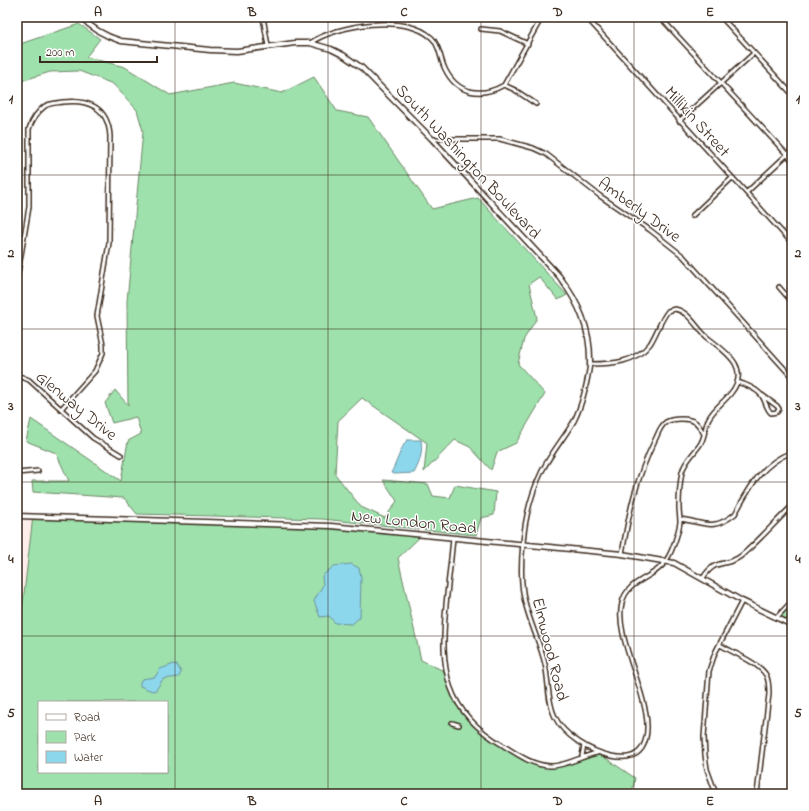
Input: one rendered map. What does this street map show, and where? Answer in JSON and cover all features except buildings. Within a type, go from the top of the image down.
[{"type":"street","name":"South Washington Boulevard","points":[[81,17],[92,28],[107,36],[136,43],[210,50],[237,50],[295,43],[310,43],[331,49],[354,61],[432,139],[566,285],[579,307],[587,328],[590,350],[587,385],[577,414],[548,460],[534,491],[525,522],[522,545]]},
{"type":"street","points":[[263,17],[268,46]]},
{"type":"street","points":[[310,43],[321,36],[352,27],[377,24],[415,28],[427,34],[436,43],[450,77],[461,88],[474,93],[481,93],[496,90],[504,85],[542,17]]},
{"type":"street","name":"Millikin Street","points":[[586,17],[792,243]]},
{"type":"street","points":[[660,17],[792,160]]},
{"type":"street","points":[[722,17],[792,94]]},
{"type":"street","points":[[481,29],[500,31],[528,44]]},
{"type":"street","points":[[680,121],[754,53]]},
{"type":"street","points":[[504,85],[515,90],[536,104]]},
{"type":"street","points":[[17,279],[30,207],[29,129],[32,120],[44,107],[65,102],[86,102],[101,112],[110,129],[110,231],[96,316],[103,345],[103,353],[95,371],[61,409]]},
{"type":"street","name":"Amberly Drive","points":[[432,139],[500,139],[533,148],[546,154],[596,193],[650,230],[683,256],[792,377]]},
{"type":"street","points":[[747,192],[792,150]]},
{"type":"street","points":[[692,216],[732,178]]},
{"type":"street","points":[[779,286],[792,302]]},
{"type":"street","points":[[453,538],[443,648],[450,687],[461,708],[471,720],[496,742],[541,766],[559,766],[582,756],[598,753],[621,758],[632,756],[642,747],[646,734],[646,719],[643,700],[622,628],[622,601],[635,584],[655,572],[667,560],[680,519],[678,508],[682,472],[686,463],[699,446],[708,420],[732,392],[737,382],[736,367],[730,356],[699,330],[685,313],[675,309],[668,311],[649,344],[632,359],[612,364],[590,364]]},
{"type":"street","name":"Glenway Drive","points":[[17,375],[29,380],[94,438],[121,455]]},
{"type":"street","points":[[737,382],[743,383],[762,395],[777,406],[779,409],[777,412],[771,413],[768,410],[762,395]]},
{"type":"street","points":[[622,554],[631,501],[638,478],[661,426],[666,422],[675,419],[698,423],[708,420]]},
{"type":"street","points":[[698,423],[704,434]]},
{"type":"street","points":[[680,519],[704,525],[718,524],[729,518],[734,514],[756,476],[765,468],[792,452]]},
{"type":"street","points":[[17,473],[38,471]]},
{"type":"street","points":[[703,578],[713,566],[730,562],[741,556],[792,506]]},
{"type":"street","name":"New London Road","points":[[17,516],[278,523],[331,526],[622,554],[667,560],[703,578],[742,602],[792,625]]},
{"type":"street","name":"Elmwood Road","points":[[522,545],[521,566],[525,601],[545,665],[552,709],[561,726],[584,745],[598,753]]},
{"type":"street","points":[[716,794],[707,769],[704,737],[709,671],[711,660],[742,602]]},
{"type":"street","points":[[776,618],[792,602]]},
{"type":"street","points":[[720,645],[758,666],[766,675],[768,684],[757,794]]},
{"type":"street","points":[[452,723],[459,726]]},
{"type":"street","points":[[582,756],[584,745]]},
{"type":"shaded area","points":[[17,516],[33,517],[17,654]]},
{"type":"green space","points":[[79,24],[100,39],[86,57],[125,67],[170,95],[234,83],[282,93],[314,77],[337,111],[368,117],[432,209],[478,198],[567,295],[558,300],[539,277],[529,284],[537,318],[524,339],[518,364],[545,394],[516,443],[497,452],[491,470],[470,447],[455,440],[424,472],[427,443],[362,398],[338,421],[335,474],[361,507],[385,518],[397,501],[383,480],[428,484],[433,496],[450,498],[455,485],[496,492],[494,515],[481,518],[476,535],[322,519],[137,514],[124,498],[33,492],[32,481],[69,481],[56,453],[26,441],[31,419],[121,481],[128,441],[141,434],[136,417],[112,423],[105,403],[115,390],[128,405],[127,301],[143,131],[137,110],[113,84],[79,71],[50,72],[21,81],[17,85],[17,45]]},
{"type":"green space","points":[[33,516],[292,524],[422,535],[398,558],[421,660],[446,672],[457,699],[472,720],[492,738],[541,766],[553,766],[598,753],[635,778],[632,794],[17,794],[17,654]]},
{"type":"green space","points":[[792,601],[792,625],[776,618]]},
{"type":"water","points":[[407,440],[421,440],[421,453],[416,469],[414,473],[391,473],[402,447]]},
{"type":"water","points":[[351,564],[359,568],[361,577],[360,617],[352,624],[335,623],[329,616],[320,617],[314,601],[323,585],[322,576],[334,566]]},
{"type":"water","points":[[174,664],[177,665],[181,672],[179,677],[163,679],[156,690],[152,691],[140,686],[142,679],[155,677],[160,669]]},
{"type":"railway","points":[[785,17],[792,24]]}]
